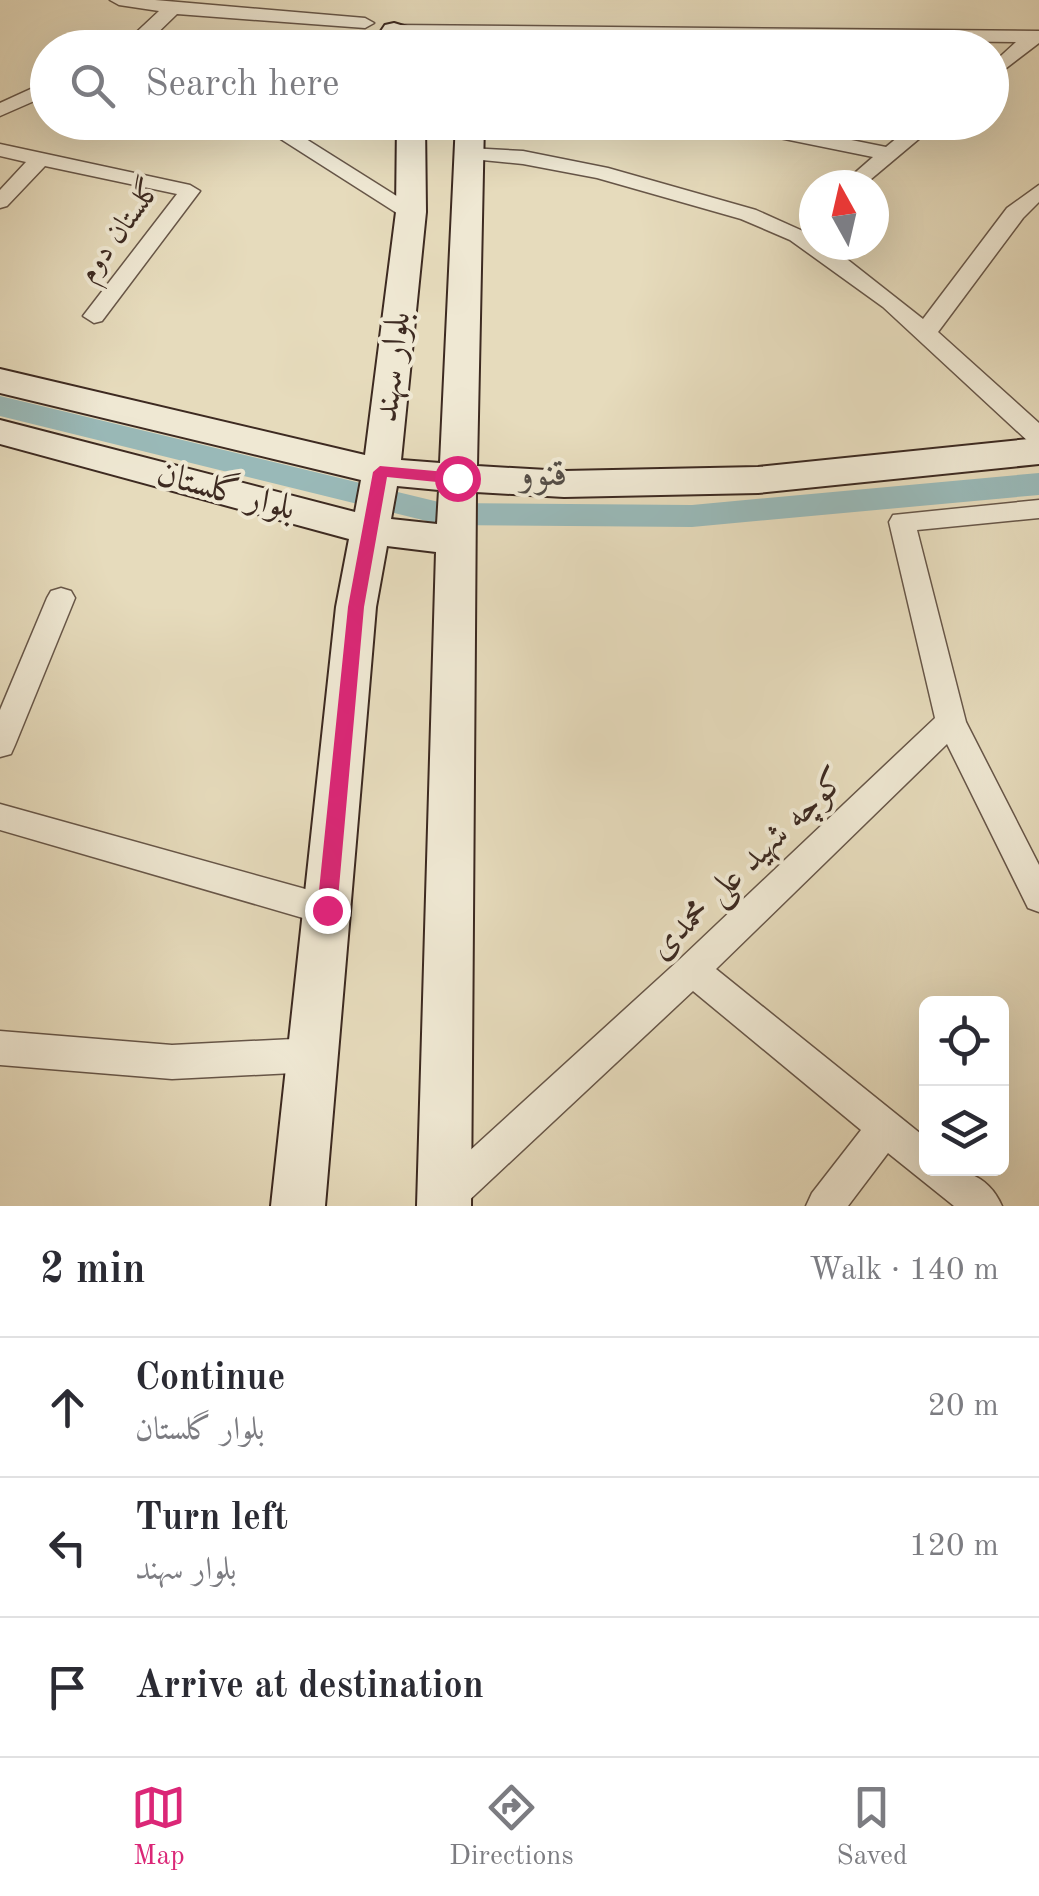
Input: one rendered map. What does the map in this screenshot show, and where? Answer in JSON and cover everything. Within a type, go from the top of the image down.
[{"type":"street","points":[[118,0],[365,23],[382,30]]},
{"type":"street","points":[[150,30],[173,8]]},
{"type":"street","points":[[1009,37],[1036,37]]},
{"type":"street","points":[[1009,59],[1036,37]]},
{"type":"street","points":[[0,110],[30,96]]},
{"type":"street","points":[[293,140],[411,212],[466,214]]},
{"type":"street","name":"بلوار سهند","points":[[298,1206],[356,607],[380,472],[411,212],[411,140]]},
{"type":"street","name":"بلوار سهند","points":[[444,1203],[455,540],[469,140]]},
{"type":"street","points":[[474,140],[506,154],[568,163],[778,222],[799,236]]},
{"type":"street","points":[[820,140],[890,154]]},
{"type":"street","points":[[870,170],[907,140]]},
{"type":"street","name":"گلستان دوم","points":[[0,150],[190,191],[94,316]]},
{"type":"street","points":[[0,202],[40,158]]},
{"type":"street","points":[[925,332],[1015,213],[1039,191]]},
{"type":"street","points":[[793,232],[799,227]]},
{"type":"street","points":[[833,260],[925,332],[1039,437]]},
{"type":"street","name":"بلوار گلستان","points":[[0,381],[380,472],[457,478],[564,484],[758,480],[1039,451]]},
{"type":"street","name":"بلوار گلستان","points":[[0,432],[369,530],[455,540]]},
{"type":"street","points":[[1039,508],[902,522],[950,722],[1039,898]]},
{"type":"street","points":[[0,744],[61,598]]},
{"type":"street","name":"کوچه شهید علی محمدی","points":[[444,1203],[950,722]]},
{"type":"street","points":[[0,818],[327,910]]},
{"type":"street","points":[[692,970],[919,1155]]},
{"type":"street","points":[[0,1048],[172,1062],[313,1055]]},
{"type":"street","points":[[825,1206],[885,1128]]},
{"type":"street","points":[[946,1176],[983,1206]]},
{"type":"waterway","name":"قنوو","points":[[0,406],[443,514],[692,516],[1039,484]]},
{"type":"route","points":[[327,910],[356,607],[380,472],[457,478]]}]
